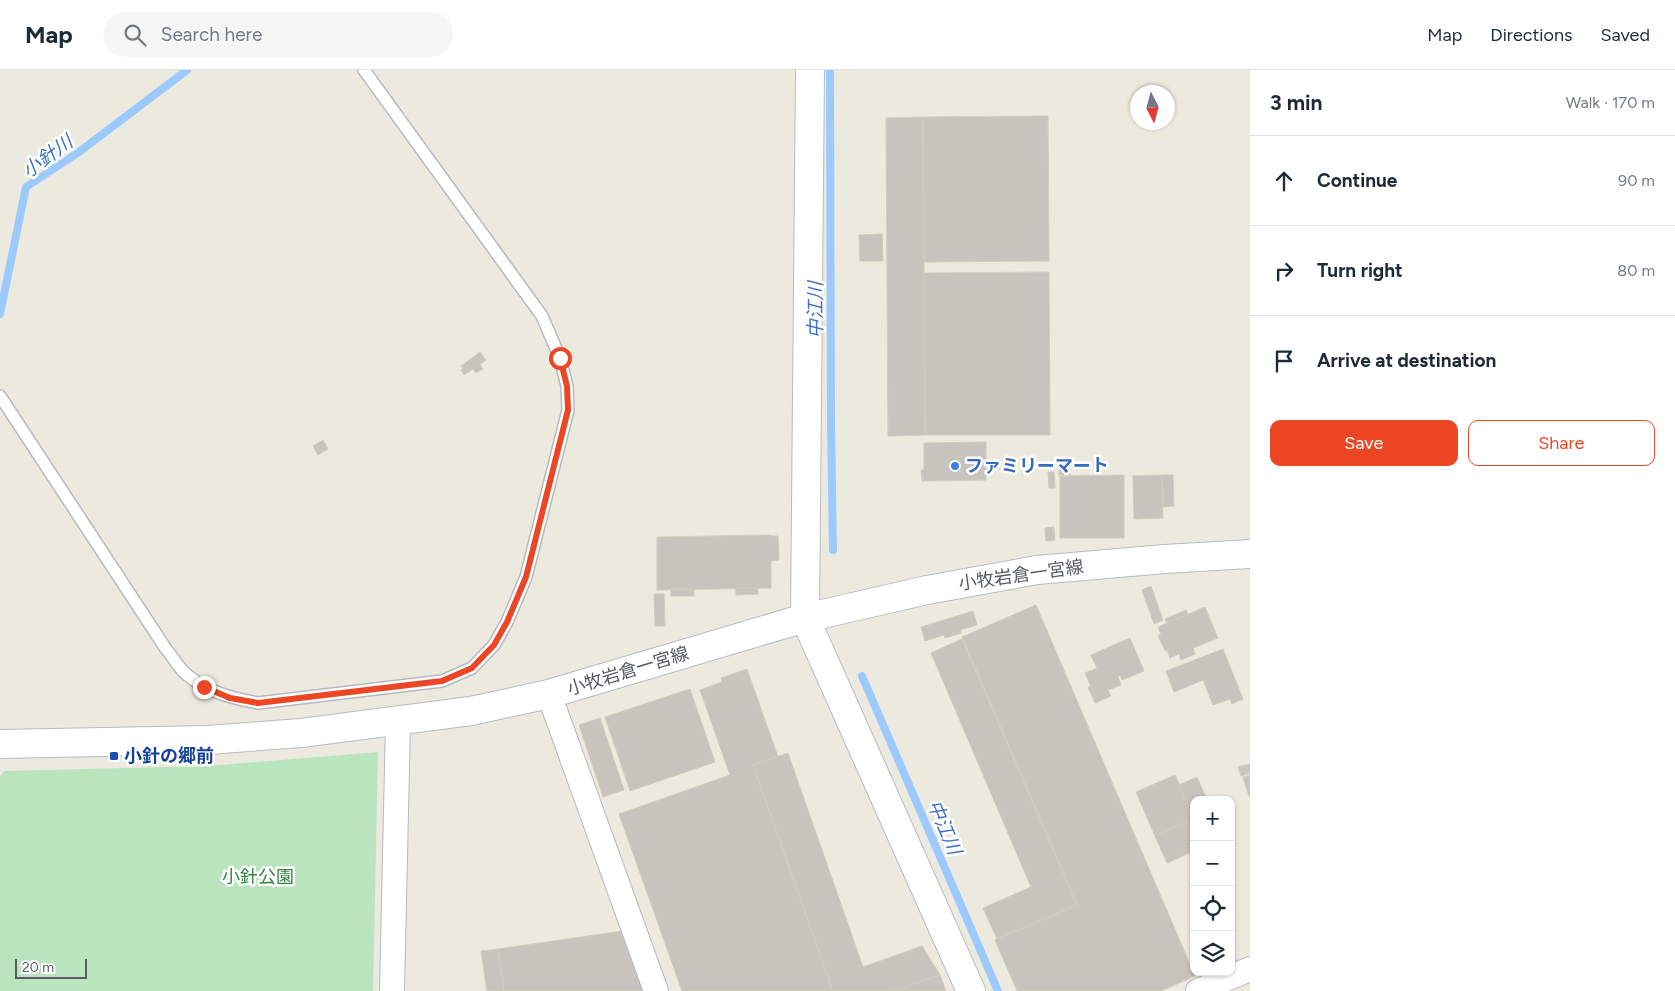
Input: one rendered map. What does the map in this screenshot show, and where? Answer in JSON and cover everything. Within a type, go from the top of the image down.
[{"type":"main road","points":[[810,70],[805,618],[971,991]]},
{"type":"main road","name":"小牧岩倉一宮線","points":[[0,744],[208,740],[301,733],[398,722],[471,711],[549,694],[805,618],[927,590],[1037,570],[1250,554]]},
{"type":"street","points":[[549,694],[656,991]]},
{"type":"street","points":[[392,991],[398,722]]},
{"type":"street","points":[[1198,991],[1250,969]]},
{"type":"lane","points":[[0,396],[166,649],[185,673],[204,687],[230,698],[258,703],[442,681],[472,668],[494,645],[507,622],[526,577],[568,410],[567,386],[560,358],[542,316],[364,70]]},
{"type":"green space","name":"小針公園","points":[[378,752],[373,991],[0,991],[0,776],[4,771],[207,766]]},
{"type":"building","points":[[1048,116],[1049,261],[924,262],[923,117]]},
{"type":"building","points":[[923,117],[925,435],[888,436],[886,118]]},
{"type":"building","points":[[882,234],[883,261],[860,261],[859,235]]},
{"type":"building","points":[[1049,272],[1050,435],[925,435],[924,273]]},
{"type":"building","points":[[480,352],[486,360],[480,364],[483,369],[476,373],[473,369],[464,375],[461,366]]},
{"type":"building","points":[[323,440],[328,449],[318,455],[313,446]]},
{"type":"building","points":[[986,442],[986,480],[922,481],[921,470],[924,470],[924,443]]},
{"type":"building","points":[[1069,463],[1070,475],[1059,475],[1059,464]]},
{"type":"building","points":[[1048,472],[1054,472],[1055,488],[1049,488]]},
{"type":"building","points":[[1124,475],[1124,538],[1060,538],[1060,476]]},
{"type":"building","points":[[1162,475],[1163,518],[1134,519],[1133,476]]},
{"type":"building","points":[[1162,475],[1173,475],[1174,506],[1163,507]]},
{"type":"building","points":[[1054,527],[1055,540],[1046,541],[1045,528]]},
{"type":"building","points":[[778,536],[779,560],[771,561],[771,588],[657,590],[657,537]]},
{"type":"building","points":[[1151,586],[1163,620],[1154,624],[1142,590]]},
{"type":"building","points":[[736,588],[758,588],[758,594],[736,595]]},
{"type":"building","points":[[671,589],[694,589],[694,596],[671,596]]},
{"type":"building","points":[[654,594],[664,594],[665,626],[655,626]]},
{"type":"building","points":[[1036,605],[1190,964],[1190,976],[1195,976],[1161,991],[1017,991],[995,940],[1077,905],[962,637]]},
{"type":"building","points":[[1205,607],[1218,638],[1193,648],[1195,654],[1181,660],[1179,654],[1170,658],[1158,635],[1161,634],[1158,627]]},
{"type":"building","points":[[1186,610],[1188,614],[1167,623],[1165,619]]},
{"type":"building","points":[[973,611],[977,625],[960,630],[961,633],[945,638],[944,635],[925,641],[921,627]]},
{"type":"building","points":[[1130,638],[1144,671],[1122,680],[1120,675],[1118,677],[1121,685],[1108,690],[1111,696],[1095,703],[1088,687],[1091,686],[1085,673],[1097,668],[1091,655]]},
{"type":"building","points":[[962,639],[1077,905],[997,939],[983,908],[1031,887],[931,653]]},
{"type":"building","points":[[1223,649],[1243,699],[1232,704],[1230,699],[1213,705],[1203,680],[1174,692],[1166,671]]},
{"type":"building","points":[[747,669],[778,757],[753,765],[833,991],[682,991],[619,814],[730,775],[700,690],[722,682],[721,678]]},
{"type":"building","points":[[690,689],[715,762],[630,791],[605,717]]},
{"type":"building","points":[[600,718],[624,790],[603,797],[579,725]]},
{"type":"building","points":[[788,753],[863,967],[922,946],[940,975],[894,991],[833,991],[753,765]]},
{"type":"building","points":[[1250,764],[1250,773],[1241,776],[1238,767]]},
{"type":"building","points":[[1175,775],[1190,810],[1190,821],[1155,836],[1136,792]]},
{"type":"building","points":[[1250,775],[1250,796],[1249,796],[1243,777]]},
{"type":"building","points":[[1197,777],[1205,796],[1190,796],[1190,809],[1179,785]]},
{"type":"building","points":[[1190,821],[1190,853],[1167,863],[1155,836]]},
{"type":"building","points":[[622,931],[644,991],[504,991],[498,949]]},
{"type":"building","points":[[498,949],[504,991],[487,991],[481,951]]},
{"type":"building","points":[[940,975],[946,991],[894,991]]},
{"type":"waterway","name":"小針川","points":[[0,314],[26,187],[79,152],[187,70]]},
{"type":"waterway","name":"中江川","points":[[830,70],[833,550]]},
{"type":"waterway","name":"中江川","points":[[862,676],[998,991]]},
{"type":"place","name":"ファミリーマート","points":[[955,466]]},
{"type":"place","name":"小針の郷前","points":[[114,756]]},
{"type":"route","points":[[204,687],[230,698],[258,703],[442,681],[472,668],[494,645],[507,622],[526,577],[568,410],[567,386],[560,358]]}]
